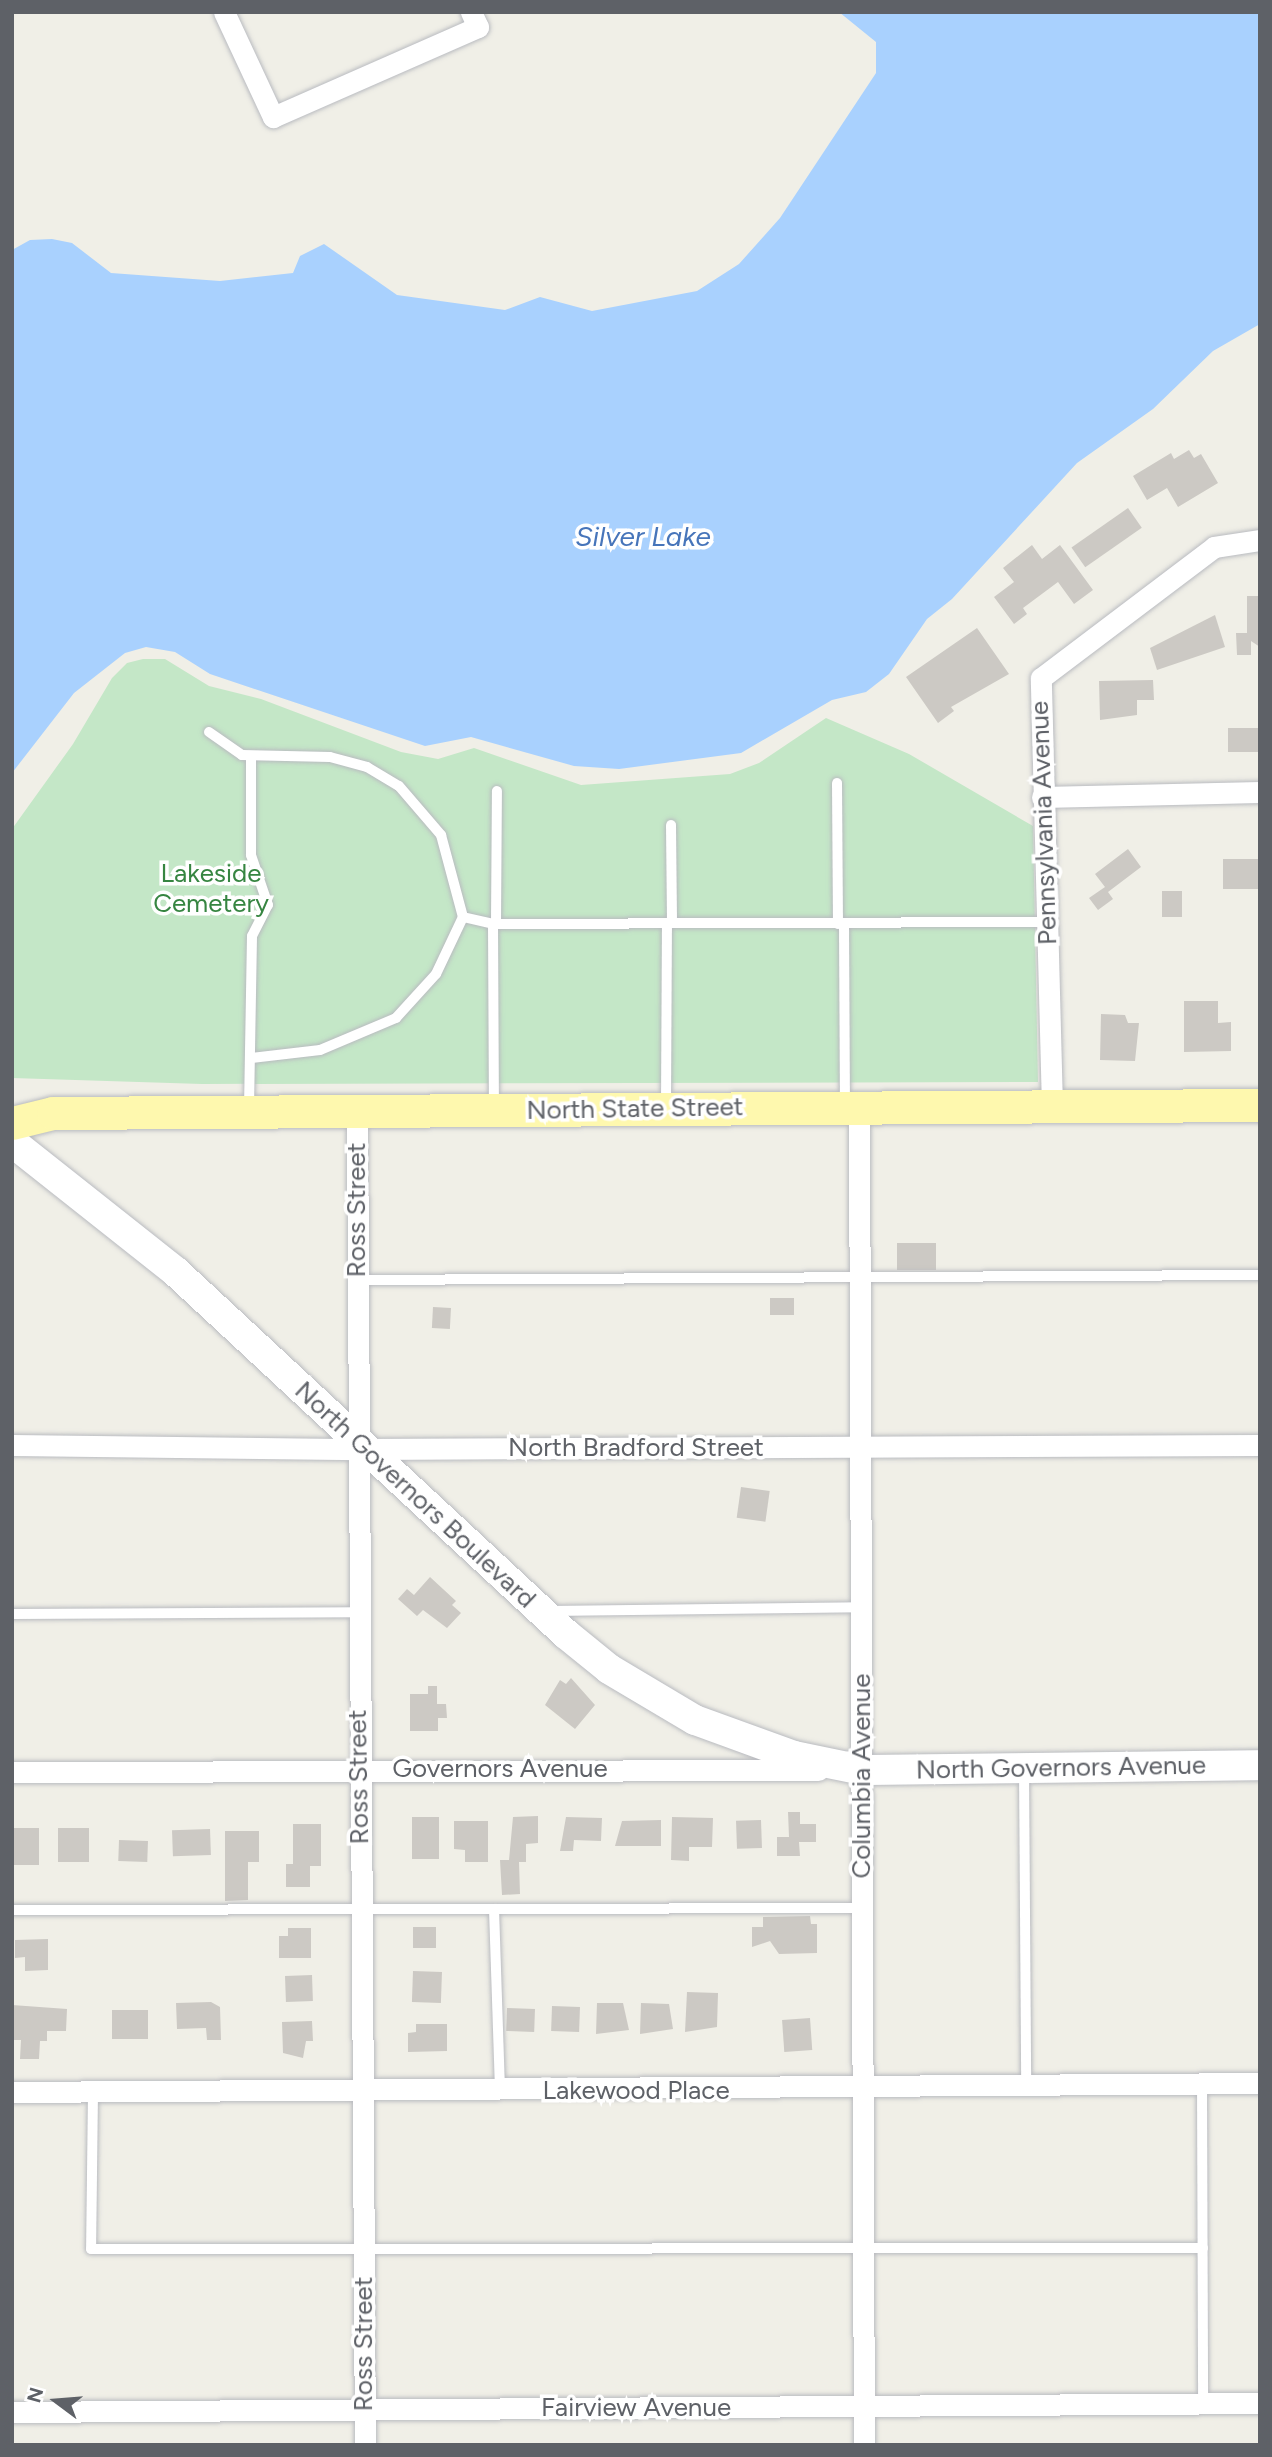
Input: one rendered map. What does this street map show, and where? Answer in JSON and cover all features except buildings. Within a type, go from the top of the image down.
[{"type":"main road","name":"North State Street","points":[[12,1123],[53,1113],[1260,1105]]},
{"type":"main road","name":"North Governors Boulevard","points":[[12,1142],[176,1272],[362,1450],[609,1669],[695,1720],[782,1753],[862,1770]]},
{"type":"main road","name":"North Governors Avenue","points":[[862,1770],[1260,1765]]},
{"type":"street","points":[[224,12],[273,117],[478,27],[471,12]]},
{"type":"street","name":"Pennsylvania Avenue","points":[[1052,1107],[1049,922],[1039,691],[1045,671],[1214,547],[1260,540]]},
{"type":"street","points":[[1042,797],[1260,792]]},
{"type":"street","name":"Columbia Avenue","points":[[852,1107],[860,1277],[864,2445]]},
{"type":"street","name":"Ross Street","points":[[357,1110],[357,1280],[362,1450],[358,1612],[365,2445]]},
{"type":"street","name":"North Bradford Street","points":[[12,1445],[362,1450],[1260,1445]]},
{"type":"street","name":"Governors Avenue","points":[[12,1772],[359,1769],[862,1770]]},
{"type":"street","name":"Lakewood Place","points":[[12,2092],[863,2090],[1260,2083]]},
{"type":"street","name":"Fairview Avenue","points":[[12,2412],[1260,2403]]},
{"type":"lane","points":[[209,732],[251,758],[330,757],[367,767],[400,786],[441,835],[463,917],[436,974],[396,1018],[320,1050],[251,1058]]},
{"type":"lane","points":[[249,1111],[252,936],[268,905],[251,855],[251,758]]},
{"type":"lane","points":[[837,783],[841,924],[852,1107]]},
{"type":"lane","points":[[494,1111],[497,791]]},
{"type":"lane","points":[[666,1108],[671,825]]},
{"type":"lane","points":[[463,917],[494,924],[1049,922]]},
{"type":"lane","points":[[357,1280],[1260,1275]]},
{"type":"lane","points":[[541,1611],[861,1607]]},
{"type":"lane","points":[[12,1614],[358,1612]]},
{"type":"lane","points":[[1024,1769],[1026,2087]]},
{"type":"lane","points":[[12,1910],[862,1908]]},
{"type":"lane","points":[[494,1909],[500,2091]]},
{"type":"lane","points":[[1202,2084],[1203,2402]]},
{"type":"lane","points":[[93,2092],[91,2249],[1203,2248]]},
{"type":"green space","name":"Lakeside Cemetery","points":[[143,659],[165,659],[209,686],[261,699],[401,752],[438,759],[474,748],[581,785],[730,774],[759,763],[826,718],[909,754],[1033,826],[1038,1082],[202,1084],[12,1078],[12,829],[73,744],[112,678],[127,663]]},
{"type":"water","name":"Silver Lake","points":[[839,12],[1260,12],[1260,324],[1213,351],[1153,409],[1077,463],[952,599],[927,619],[889,674],[866,692],[832,700],[741,753],[619,769],[574,766],[471,737],[425,746],[210,674],[175,652],[146,647],[125,653],[74,693],[12,773],[12,250],[30,240],[52,239],[72,243],[111,273],[220,281],[293,273],[300,256],[324,244],[397,295],[505,310],[540,297],[592,311],[697,291],[739,264],[780,218],[876,73],[876,42]]}]
